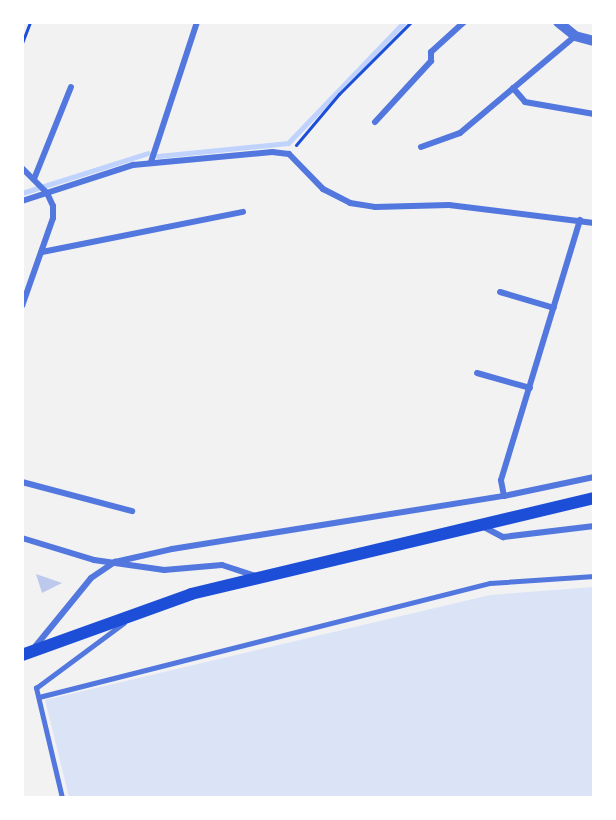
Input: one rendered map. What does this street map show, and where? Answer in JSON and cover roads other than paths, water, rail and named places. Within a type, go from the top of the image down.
[{"type":"main road","points":[[27,653],[191,594],[594,498]]},
{"type":"street","points":[[151,162],[197,22]]},
{"type":"street","points":[[375,122],[431,61],[431,52],[464,22]]},
{"type":"street","points":[[558,22],[575,36],[594,41]]},
{"type":"street","points":[[421,147],[460,133],[575,36]]},
{"type":"street","points":[[40,186],[71,87]]},
{"type":"street","points":[[513,88],[525,102],[594,114]]},
{"type":"street","points":[[22,201],[40,186],[151,162],[290,154],[323,189],[350,203],[375,207],[449,205],[594,223]]},
{"type":"street","points":[[22,168],[40,186],[53,218],[22,306]]},
{"type":"street","points":[[42,252],[243,212]]},
{"type":"street","points":[[504,496],[501,480],[580,220]]},
{"type":"street","points":[[500,292],[554,308]]},
{"type":"street","points":[[477,373],[530,388]]},
{"type":"street","points":[[27,653],[91,578],[115,562],[172,549],[504,496],[594,477]]},
{"type":"street","points":[[22,482],[132,511]]},
{"type":"street","points":[[482,525],[502,537],[594,526]]},
{"type":"street","points":[[22,538],[115,562],[164,570],[222,565],[258,578]]},
{"type":"lane","points":[[39,697],[490,583],[594,576]]},
{"type":"lane","points":[[62,798],[36,688],[138,613]]},
{"type":"waterway","points":[[158,156],[288,143],[404,22]]},
{"type":"waterway","points":[[22,193],[148,153]]}]
